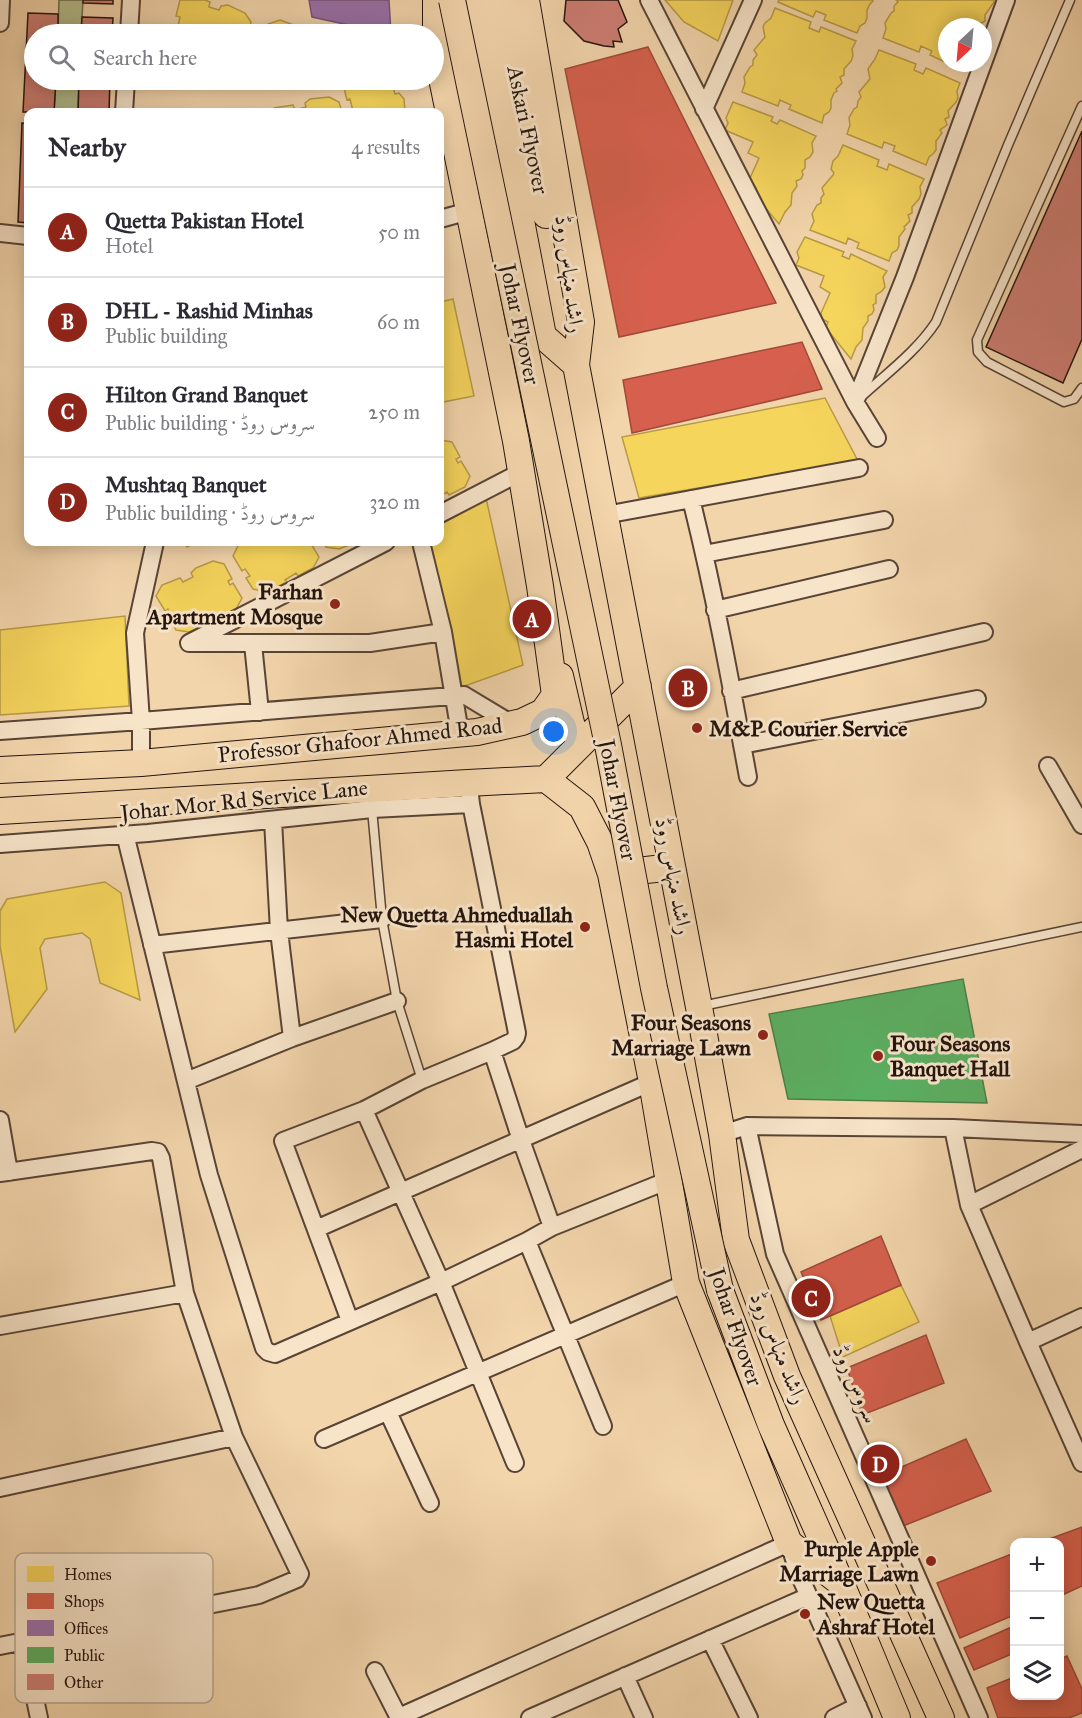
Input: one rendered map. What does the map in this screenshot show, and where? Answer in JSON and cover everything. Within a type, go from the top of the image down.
[{"type":"main road","name":"Professor Ghafoor Ahmed Road","points":[[436,0],[436,24]]},
{"type":"main road","name":"Johar Flyover","points":[[452,0],[608,745],[654,988],[720,1290],[771,1425],[841,1583]]},
{"type":"main road","points":[[479,0],[543,336],[576,365]]},
{"type":"main road","name":"Askari Flyover","points":[[502,0],[576,365]]},
{"type":"main road","name":"راشد منہاس روڈ","points":[[526,0],[581,322],[576,365],[699,1007],[722,1134],[736,1240],[788,1376],[941,1718]]},
{"type":"main road","name":"Professor Ghafoor Ahmed Road","points":[[441,90],[443,108]]},
{"type":"main road","name":"Professor Ghafoor Ahmed Road","points":[[0,770],[141,763],[477,732],[522,722],[543,712],[555,695],[521,472],[469,211],[446,134],[444,117]]},
{"type":"main road","points":[[540,586],[571,723],[574,732],[584,741]]},
{"type":"main road","points":[[0,811],[288,793],[469,794],[546,779],[638,687]]},
{"type":"main road","points":[[546,779],[582,807],[600,842],[611,874],[652,1082],[686,1283],[789,1543],[841,1583],[897,1718]]},
{"type":"main road","points":[[611,874],[672,867]]},
{"type":"street","points":[[0,23],[1,0]]},
{"type":"street","points":[[130,24],[131,0]]},
{"type":"street","points":[[649,0],[855,402],[877,438]]},
{"type":"street","points":[[704,109],[753,0]]},
{"type":"street","points":[[855,402],[905,277],[1006,0]]},
{"type":"street","points":[[124,108],[125,90]]},
{"type":"street","points":[[444,218],[469,211]]},
{"type":"street","points":[[0,233],[24,236]]},
{"type":"street","points":[[606,515],[860,468]]},
{"type":"street","points":[[444,512],[521,472]]},
{"type":"street","points":[[691,499],[705,554],[748,777]]},
{"type":"street","points":[[705,554],[884,520]]},
{"type":"street","points":[[141,763],[141,721],[135,633],[154,546]]},
{"type":"street","points":[[378,546],[189,643],[369,643],[443,632]]},
{"type":"street","points":[[422,546],[443,632],[460,733]]},
{"type":"street","points":[[715,610],[889,569]]},
{"type":"street","points":[[731,690],[984,632]]},
{"type":"street","points":[[253,644],[260,712]]},
{"type":"street","points":[[0,731],[464,695],[512,724]]},
{"type":"street","points":[[742,745],[978,699]]},
{"type":"street","points":[[1048,766],[1082,825]]},
{"type":"street","points":[[288,793],[281,819],[279,931],[292,1038]]},
{"type":"street","points":[[350,1321],[283,1141],[364,1110],[422,1080],[513,1041],[516,1037],[469,794]]},
{"type":"street","name":"Johar Mor Rd Service Lane","points":[[0,844],[281,819],[372,809],[469,794]]},
{"type":"street","points":[[125,834],[209,1175],[264,1348],[268,1352],[275,1354],[441,1282],[552,1227],[669,1180]]},
{"type":"street","points":[[152,945],[382,919]]},
{"type":"street","points":[[186,1082],[292,1038],[397,1001]]},
{"type":"street","points":[[492,1051],[552,1227]]},
{"type":"street","points":[[316,1229],[652,1082]]},
{"type":"street","points":[[364,1110],[441,1282],[514,1463]]},
{"type":"street","points":[[0,1120],[4,1172],[152,1151],[158,1152],[161,1158],[185,1293],[234,1437],[300,1574],[297,1579],[259,1595],[213,1604]]},
{"type":"street","points":[[722,1134],[747,1126],[953,1128],[1082,1134]]},
{"type":"street","name":"سروس روڈ","points":[[747,1126],[775,1254],[978,1718]]},
{"type":"street","points":[[953,1128],[969,1205],[1082,1463]]},
{"type":"street","points":[[969,1205],[1082,1149]]},
{"type":"street","points":[[527,1241],[603,1426]]},
{"type":"street","points":[[324,1439],[686,1283]]},
{"type":"street","points":[[0,1326],[185,1293]]},
{"type":"street","points":[[1028,1342],[1082,1317]]},
{"type":"street","points":[[388,1412],[430,1503]]},
{"type":"street","points":[[0,1488],[234,1437]]},
{"type":"street","points":[[375,1671],[399,1717],[789,1543],[798,1572],[861,1712],[834,1718]]},
{"type":"street","points":[[533,1717],[809,1596]]},
{"type":"street","points":[[710,1639],[749,1718]]},
{"type":"street","points":[[0,1646],[15,1643]]},
{"type":"street","points":[[625,1676],[644,1718]]},
{"type":"street","points":[[36,1703],[39,1718]]},
{"type":"lane","points":[[855,402],[899,363],[936,322],[1070,0]]},
{"type":"lane","points":[[1082,106],[977,340],[978,352],[987,362],[1064,402],[1074,399],[1082,388]]},
{"type":"lane","points":[[372,809],[382,919],[397,1001],[422,1080]]},
{"type":"lane","points":[[699,1007],[1082,927]]},
{"type":"green space","points":[[59,0],[83,0],[82,24],[58,24]]},
{"type":"green space","points":[[55,90],[79,90],[78,108],[54,108]]},
{"type":"building: Homes","points":[[180,0],[205,0],[210,2],[209,7],[219,10],[221,6],[228,5],[245,13],[251,22],[250,24],[178,24],[180,17],[176,16]]},
{"type":"building: Homes","points":[[665,0],[733,0],[718,41],[684,22]]},
{"type":"building: Homes","points":[[779,0],[873,1],[867,10],[865,23],[860,26],[857,33],[824,20],[826,15],[816,11],[813,17],[778,2]]},
{"type":"building: Homes","points":[[896,0],[994,0],[985,18],[938,18],[938,59],[930,55],[932,51],[921,46],[919,52],[883,38],[885,23],[898,2]]},
{"type":"building: Homes","points":[[775,8],[811,22],[809,28],[819,32],[821,27],[856,41],[852,49],[851,61],[844,69],[844,75],[840,77],[842,83],[834,93],[831,108],[824,115],[822,123],[789,109],[791,105],[780,100],[778,106],[742,92],[744,77],[757,55],[754,50],[765,37],[763,27],[771,18]]},
{"type":"building: Homes","points":[[280,20],[291,24],[268,24]]},
{"type":"building: Homes","points":[[879,50],[916,64],[914,70],[923,74],[926,68],[960,83],[957,91],[958,98],[948,111],[949,117],[945,119],[947,125],[940,130],[942,133],[936,141],[936,150],[929,157],[926,165],[893,151],[895,146],[884,142],[882,148],[847,134],[850,125],[849,118],[861,97],[859,92],[870,79],[868,69]]},
{"type":"building: Homes","points":[[344,90],[394,90],[395,94],[399,93],[404,99],[405,108],[352,108],[350,99],[347,100]]},
{"type":"building: Homes","points":[[329,97],[339,102],[341,108],[302,108],[306,107],[305,103],[310,99]]},
{"type":"building: Homes","points":[[733,102],[773,117],[771,121],[777,124],[780,120],[816,136],[812,143],[813,152],[805,160],[803,175],[796,181],[797,186],[792,193],[791,205],[779,224],[754,194],[756,188],[751,184],[750,178],[759,158],[748,153],[753,142],[725,130],[728,123],[726,118]]},
{"type":"building: Homes","points":[[293,105],[294,108],[274,108]]},
{"type":"building: Homes","points":[[843,145],[879,160],[877,166],[887,170],[889,164],[924,179],[920,187],[919,199],[912,207],[912,213],[908,215],[910,221],[904,227],[899,237],[899,246],[892,253],[889,261],[857,248],[859,243],[848,238],[846,244],[810,230],[814,221],[812,214],[817,205],[821,203],[824,194],[822,188],[834,173],[831,169],[833,161]]},
{"type":"building: Homes","points":[[805,237],[844,252],[842,256],[849,259],[851,254],[887,271],[883,277],[885,287],[876,295],[874,310],[868,316],[868,321],[863,328],[862,340],[851,359],[826,328],[828,322],[822,319],[821,313],[830,293],[820,287],[824,276],[796,265],[799,258],[797,252]]},
{"type":"building: Homes","points":[[453,299],[474,396],[444,402],[444,301]]},
{"type":"building: Homes","points":[[825,398],[858,461],[639,498],[622,437]]},
{"type":"building: Homes","points":[[444,441],[452,442],[460,457],[456,459],[458,463],[461,461],[470,476],[465,487],[449,495],[447,492],[444,494]]},
{"type":"building: Homes","points":[[486,498],[523,665],[462,687],[427,546],[444,546],[444,519]]},
{"type":"building: Homes","points":[[238,546],[312,546],[319,557],[313,568],[298,576],[296,573],[285,580],[287,582],[266,592],[253,589],[246,578],[250,576],[245,569],[242,571],[233,556]]},
{"type":"building: Homes","points":[[325,546],[347,546],[339,549]]},
{"type":"building: Homes","points":[[213,561],[224,564],[232,579],[228,581],[230,585],[233,583],[242,598],[236,609],[221,617],[219,614],[208,620],[210,623],[189,632],[176,630],[170,619],[173,617],[168,609],[165,611],[156,596],[162,585],[180,578],[183,582],[193,577],[191,573],[196,568]]},
{"type":"building: Homes","points":[[125,616],[129,706],[0,715],[0,630]]},
{"type":"building: Homes","points":[[105,882],[121,893],[140,1000],[100,983],[90,939],[82,933],[45,939],[40,948],[47,989],[15,1032],[0,946],[0,911],[7,899]]},
{"type":"building: Homes","points":[[901,1285],[919,1322],[843,1357],[830,1316]]},
{"type":"building: Shops","points":[[648,47],[776,303],[619,337],[565,69]]},
{"type":"building: Shops","points":[[802,342],[822,389],[632,433],[623,380]]},
{"type":"building: Shops","points":[[881,1236],[901,1285],[821,1320],[801,1272]]},
{"type":"building: Shops","points":[[926,1335],[944,1383],[862,1415],[847,1368]]},
{"type":"building: Shops","points":[[966,1439],[991,1491],[903,1526],[881,1476]]},
{"type":"building: Shops","points":[[1082,1527],[1082,1586],[1064,1594],[1064,1538],[1052,1538]]},
{"type":"building: Shops","points":[[1010,1555],[1010,1617],[960,1638],[937,1583]]},
{"type":"building: Shops","points":[[1010,1628],[1010,1655],[974,1670],[964,1648]]},
{"type":"building: Shops","points":[[1067,1656],[1082,1689],[1082,1713],[1069,1718],[998,1718],[987,1688],[1010,1679],[1010,1700],[1064,1700],[1064,1657]]},
{"type":"building: Offices","points":[[309,0],[389,0],[390,24],[345,24],[312,17]]},
{"type":"building: Public","name":"Four Seasons Banquet Hall","points":[[963,979],[987,1103],[788,1099],[769,1014]]},
{"type":"building: Other","points":[[83,0],[113,0],[113,4],[83,3]]},
{"type":"building: Other","points":[[566,0],[618,0],[627,22],[618,29],[622,42],[613,41],[614,47],[584,41],[564,21]]},
{"type":"building: Other","points":[[28,13],[58,14],[58,24],[27,24]]},
{"type":"building: Other","points":[[82,17],[113,18],[113,24],[82,24]]},
{"type":"building: Other","points":[[24,90],[55,90],[54,108],[24,108],[23,112]]},
{"type":"building: Other","points":[[79,90],[110,90],[109,108],[78,108]]},
{"type":"building: Other","points":[[22,123],[24,123],[24,223],[18,222]]},
{"type":"building: Other","points":[[1082,131],[1082,339],[1063,383],[986,347]]},
{"type":"place","name":"Farhan Apartment Mosque","points":[[335,604]]},
{"type":"place","name":"Quetta Pakistan Hotel","points":[[532,619]]},
{"type":"place","name":"DHL - Rashid Minhas","points":[[688,688]]},
{"type":"place","name":"M&P Courier Service","points":[[697,728]]},
{"type":"place","name":"New Quetta Ahmeduallah Hasmi Hotel","points":[[585,927]]},
{"type":"place","name":"Four Seasons Marriage Lawn","points":[[763,1035]]},
{"type":"place","name":"Four Seasons Banquet Hall","points":[[878,1056]]},
{"type":"place","name":"Hilton Grand Banquet","points":[[811,1298]]},
{"type":"place","name":"Mushtaq Banquet","points":[[880,1464]]},
{"type":"place","name":"Purple Apple Marriage Lawn","points":[[931,1561]]},
{"type":"place","name":"New Quetta Ashraf Hotel","points":[[805,1614]]}]
